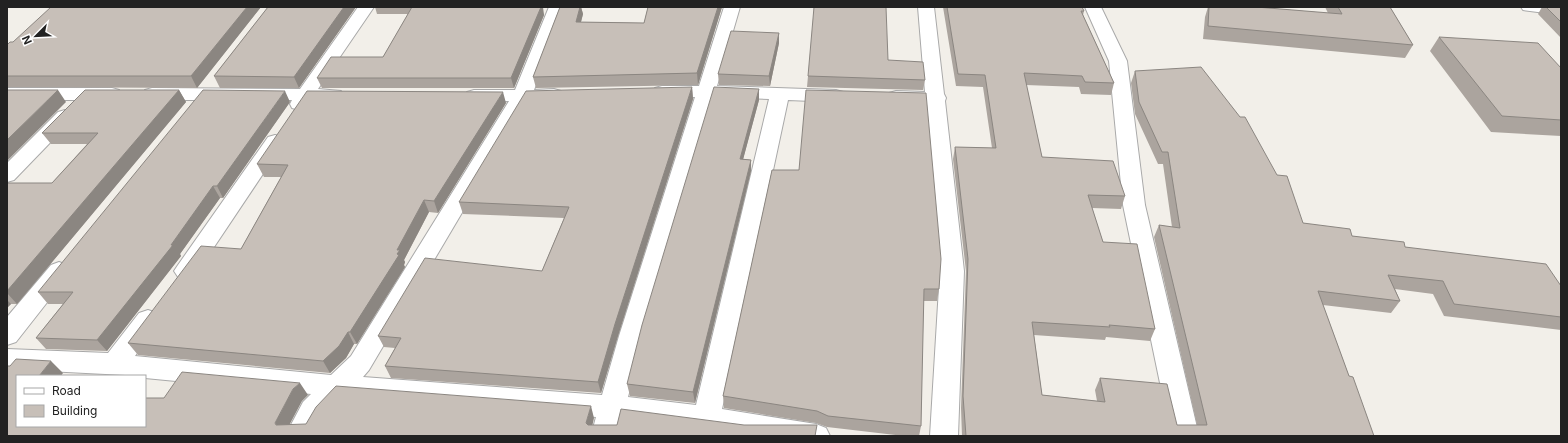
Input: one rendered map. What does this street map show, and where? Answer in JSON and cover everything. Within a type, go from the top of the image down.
[{"type":"street","points":[[172,288],[201,250],[366,7]]},
{"type":"street","points":[[299,436],[313,410],[360,363],[522,96],[557,7]]},
{"type":"street","points":[[605,436],[631,336],[732,7]]},
{"type":"street","points":[[926,7],[937,98],[952,272],[944,436]]},
{"type":"street","points":[[1093,7],[1118,61],[1134,205],[1185,436]]},
{"type":"street","points":[[1529,7],[1561,10]]},
{"type":"street","points":[[189,112],[218,75]]},
{"type":"street","points":[[645,92],[707,91],[850,96]]},
{"type":"street","points":[[7,94],[353,95]]},
{"type":"street","points":[[7,175],[87,94]]},
{"type":"street","points":[[707,418],[780,94]]},
{"type":"street","points":[[461,96],[568,95]]},
{"type":"street","points":[[882,97],[937,98]]},
{"type":"street","points":[[7,335],[73,255]]},
{"type":"street","points":[[114,364],[158,307]]},
{"type":"street","points":[[7,359],[114,364],[336,386],[612,407],[707,418],[816,436]]},
{"type":"building","points":[[51,7],[247,7],[191,76],[7,76],[7,45],[10,42],[13,42]]},
{"type":"building","points":[[268,7],[344,7],[294,77],[214,76]]},
{"type":"building","points":[[412,7],[541,7],[511,78],[317,78],[331,57],[383,57]]},
{"type":"building","points":[[560,7],[580,7],[576,22],[644,23],[648,7],[718,7],[697,73],[533,77]]},
{"type":"building","points":[[814,7],[886,7],[888,60],[923,62],[925,80],[808,76]]},
{"type":"building","points":[[947,7],[1082,7],[1084,11],[1081,11],[1114,83],[1085,82],[1082,76],[1024,73],[1042,157],[1113,161],[1125,196],[1088,195],[1103,242],[1137,244],[1155,329],[1109,325],[1110,327],[1032,322],[1042,395],[1105,402],[1100,378],[1167,384],[1177,425],[1207,425],[1159,225],[1180,228],[1168,152],[1162,152],[1139,102],[1135,71],[1201,67],[1240,117],[1245,117],[1277,175],[1287,176],[1303,223],[1350,229],[1352,236],[1404,242],[1405,247],[1546,264],[1561,286],[1561,317],[1454,304],[1443,281],[1388,275],[1400,301],[1318,291],[1349,376],[1353,377],[1374,436],[966,436],[963,396],[968,259],[955,147],[996,148],[985,75],[958,74]]},
{"type":"building","points":[[1209,7],[1256,7],[1342,14],[1338,7],[1390,7],[1413,45],[1208,26]]},
{"type":"building","points":[[1546,7],[1561,7],[1561,22]]},
{"type":"building","points":[[731,31],[779,33],[769,76],[718,74]]},
{"type":"building","points":[[1439,37],[1538,43],[1561,68],[1561,120],[1502,116]]},
{"type":"building","points":[[692,87],[615,324],[598,382],[385,366],[401,338],[378,336],[425,258],[542,271],[569,207],[459,202],[526,91]]},
{"type":"building","points":[[714,87],[759,89],[740,159],[751,160],[693,392],[627,384],[642,325]]},
{"type":"building","points":[[7,90],[58,90],[7,140]]},
{"type":"building","points":[[85,90],[179,90],[7,291],[7,183],[52,183],[98,133],[42,133]]},
{"type":"building","points":[[203,90],[285,91],[217,186],[213,186],[171,245],[173,245],[97,340],[36,338],[73,292],[38,292]]},
{"type":"building","points":[[806,90],[926,93],[941,259],[939,289],[924,289],[921,426],[828,416],[817,411],[723,396],[772,170],[799,170]]},
{"type":"building","points":[[307,91],[503,92],[434,201],[424,200],[397,250],[400,250],[397,254],[399,255],[350,332],[348,332],[339,346],[323,361],[128,343],[201,246],[241,249],[288,165],[257,164]]},
{"type":"building","points":[[16,359],[51,361],[40,375],[16,375],[16,427],[146,427],[146,398],[164,398],[182,372],[300,383],[293,389],[275,423],[276,425],[306,424],[316,407],[336,386],[591,406],[586,423],[588,425],[617,425],[621,409],[744,425],[817,425],[815,436],[7,436],[7,366],[10,366]]}]
